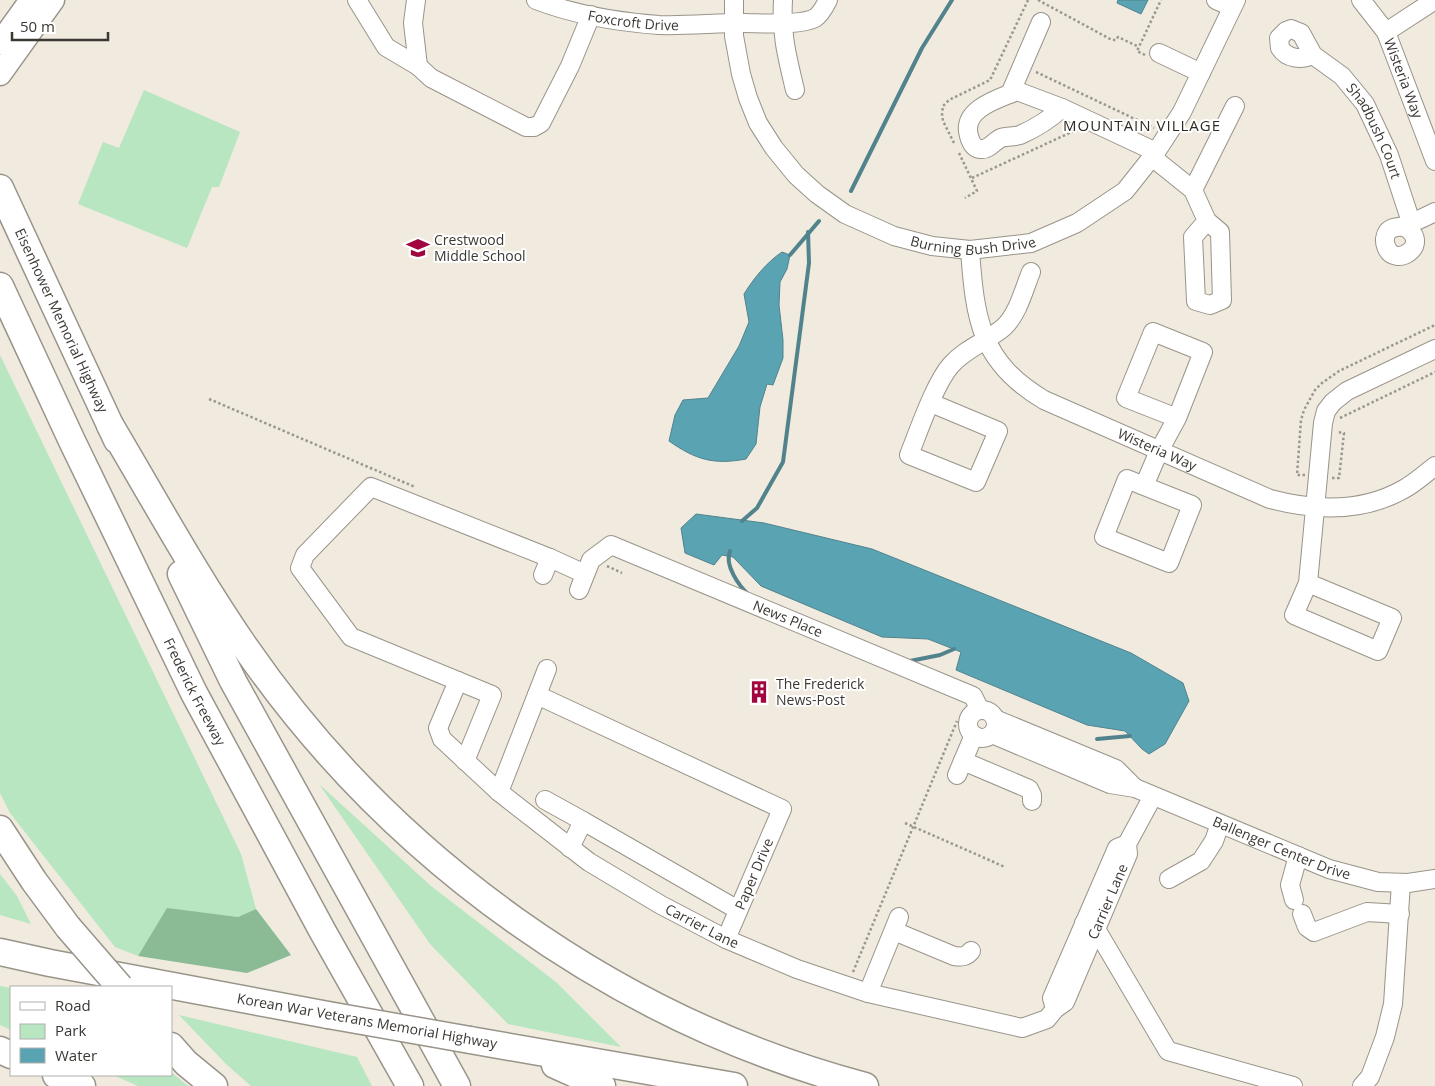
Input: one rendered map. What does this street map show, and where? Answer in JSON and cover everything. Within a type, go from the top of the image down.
[{"type":"highway","name":"Eisenhower Memorial Highway","points":[[0,188],[110,425]]},
{"type":"highway","name":"Frederick Freeway","points":[[0,286],[72,441],[194,692],[323,932],[410,1086]]},
{"type":"highway","points":[[110,425],[232,681],[457,1086]]},
{"type":"highway","points":[[110,425],[205,585],[246,648],[332,757],[380,808],[428,851],[499,909],[551,946],[606,979],[718,1035],[782,1060],[865,1086]]},
{"type":"highway","points":[[0,829],[68,928],[119,986]]},
{"type":"highway","name":"Korean War Veterans Memorial Highway","points":[[0,952],[328,1015],[734,1086]]},
{"type":"highway","points":[[470,1040],[557,1065],[602,1086]]},
{"type":"highway","points":[[172,1047],[186,1063],[214,1086]]},
{"type":"highway","points":[[58,1076],[82,1086]]},
{"type":"main road","points":[[0,43],[31,0]]},
{"type":"main road","points":[[3,70],[53,0]]},
{"type":"street","points":[[357,0],[386,47],[418,66],[431,78],[526,127],[534,128],[541,122],[570,66],[591,15]]},
{"type":"street","points":[[416,0],[412,23],[418,66]]},
{"type":"street","name":"Foxcroft Drive","points":[[536,0],[555,7],[591,15],[659,25],[782,24],[814,18],[822,12],[828,0]]},
{"type":"street","name":"Burning Bush Drive","points":[[734,0],[733,23],[741,74],[748,98],[758,123],[774,148],[796,175],[817,194],[845,214],[894,236],[932,246],[970,250],[1031,243],[1076,223],[1125,191],[1154,155],[1182,112],[1234,4]]},
{"type":"street","points":[[783,0],[782,24],[785,49],[796,90]]},
{"type":"street","points":[[1216,0],[1234,4]]},
{"type":"street","name":"Wisteria Way","points":[[1361,0],[1386,32],[1435,161]]},
{"type":"street","points":[[1386,32],[1429,2]]},
{"type":"street","points":[[1010,94],[1041,22]]},
{"type":"street","points":[[1159,52],[1201,73]]},
{"type":"street","name":"Shadbush Court","points":[[1312,55],[1342,76],[1365,104],[1388,154],[1407,224],[1435,212]]},
{"type":"street","points":[[1062,108],[1048,121],[1019,135],[1000,138],[985,150],[972,145],[968,135],[970,119],[981,107],[1017,91],[1062,108],[1154,155],[1193,190],[1207,221]]},
{"type":"street","points":[[1193,190],[1235,106]]},
{"type":"street","name":"Wisteria Way","points":[[970,250],[976,309],[986,340],[993,354],[1008,373],[1028,391],[1044,400],[1270,499],[1288,504],[1338,508],[1359,506],[1381,500],[1404,489],[1435,466]]},
{"type":"street","points":[[931,403],[998,431],[976,482],[909,455],[931,403],[950,366],[964,353],[1005,326],[1013,314],[1031,272]]},
{"type":"street","points":[[1144,486],[1159,451],[1177,418],[1203,352],[1153,332],[1126,398],[1177,418]]},
{"type":"street","points":[[1308,583],[1392,618],[1378,651],[1294,615],[1308,583],[1323,423],[1326,411],[1347,390],[1435,349]]},
{"type":"street","points":[[1127,479],[1144,486],[1192,505],[1169,563],[1104,537],[1127,479]]},
{"type":"street","points":[[465,761],[492,695],[351,638],[300,568],[305,555],[371,487],[550,558],[585,574]]},
{"type":"street","name":"News Place","points":[[585,574],[611,545],[973,696],[980,710]]},
{"type":"street","points":[[543,575],[550,558]]},
{"type":"street","points":[[499,792],[548,669]]},
{"type":"street","name":"Carrier Lane","points":[[458,681],[438,728],[442,739],[499,792],[589,862],[726,939],[796,969],[868,993],[1022,1028],[1047,1019],[1055,1009],[1052,998],[1090,926],[1116,848],[1126,844],[1153,796]]},
{"type":"street","name":"Paper Drive","points":[[537,695],[782,809],[726,939]]},
{"type":"street","points":[[986,710],[992,714],[994,727],[986,738],[980,738],[974,735],[968,724],[974,713],[986,710]]},
{"type":"street","name":"Ballenger Center Drive","points":[[994,727],[1110,784],[1135,788],[1329,869],[1378,882],[1401,883],[1435,879]]},
{"type":"street","points":[[974,735],[960,768],[996,783],[1029,789],[1032,801]]},
{"type":"street","points":[[545,800],[738,910]]},
{"type":"street","points":[[570,848],[583,821]]},
{"type":"street","points":[[1169,879],[1201,861],[1214,841],[1220,824]]},
{"type":"street","points":[[1298,856],[1290,885],[1307,927],[1314,932],[1367,912],[1400,914]]},
{"type":"street","points":[[1362,1086],[1370,1077],[1385,1037],[1393,1004],[1401,883]]},
{"type":"street","points":[[868,993],[896,924],[934,938],[954,956],[962,957],[968,955],[971,951]]},
{"type":"street","points":[[1090,926],[1168,1051],[1293,1086]]},
{"type":"path","points":[[1038,0],[1112,40],[1118,38],[1139,47]]},
{"type":"path","points":[[1022,65],[1154,128]]},
{"type":"path","points":[[971,178],[1083,126]]},
{"type":"path","points":[[1336,419],[1435,372]]},
{"type":"path","points":[[208,399],[418,488]]},
{"type":"path","points":[[1327,478],[1339,478],[1344,434],[1330,430]]},
{"type":"path","points":[[585,574],[622,573]]},
{"type":"path","points":[[852,975],[957,721]]},
{"type":"path","points":[[905,823],[1005,868]]},
{"type":"green space","points":[[144,90],[240,132],[219,187],[212,187],[187,248],[78,204],[103,142],[119,148]]},
{"type":"green space","points":[[0,355],[241,854],[256,909],[238,917],[167,909],[138,956],[115,947],[10,813],[0,793]]},
{"type":"green space","points":[[319,784],[431,886],[556,982],[621,1047],[508,1024],[430,944]]},
{"type":"green space","points":[[0,874],[17,896],[31,924],[0,915]]},
{"type":"green space","points":[[167,908],[238,917],[256,909],[291,955],[247,973],[138,956]]},
{"type":"green space","points":[[0,986],[10,988],[10,1030],[0,1025]]},
{"type":"green space","points":[[179,1015],[357,1057],[372,1086],[251,1086],[226,1064]]},
{"type":"green space","points":[[172,1073],[188,1086],[138,1086],[115,1076],[172,1076]]},
{"type":"water","points":[[1118,0],[1148,0],[1141,14],[1117,3]]},
{"type":"water","points":[[782,252],[790,255],[787,269],[780,282],[779,305],[783,358],[773,385],[767,384],[760,407],[756,444],[746,459],[715,461],[697,457],[669,441],[675,415],[683,400],[708,398],[739,346],[749,322],[744,294],[761,271]]},
{"type":"water","points":[[696,514],[764,523],[872,549],[1131,653],[1183,683],[1189,701],[1165,744],[1149,754],[1125,731],[1087,725],[956,670],[961,652],[928,639],[882,637],[761,586],[733,557],[722,555],[714,565],[685,553],[681,528]]},
{"type":"waterway","points":[[851,191],[922,48],[952,0]]},
{"type":"waterway","points":[[790,255],[819,221]]},
{"type":"waterway","points":[[742,521],[757,508],[783,462],[809,263],[808,232]]},
{"type":"waterway","points":[[730,551],[729,563],[731,569],[737,581],[749,595]]},
{"type":"waterway","points":[[910,661],[940,655],[954,649]]},
{"type":"waterway","points":[[1097,739],[1130,736]]},
{"type":"place","name":"Crestwood Middle School","points":[[418,248]]},
{"type":"place","name":"The Frederick News-Post","points":[[759,692]]},
{"type":"district","name":"MOUNTAIN VILLAGE","points":[[1142,126]]}]
